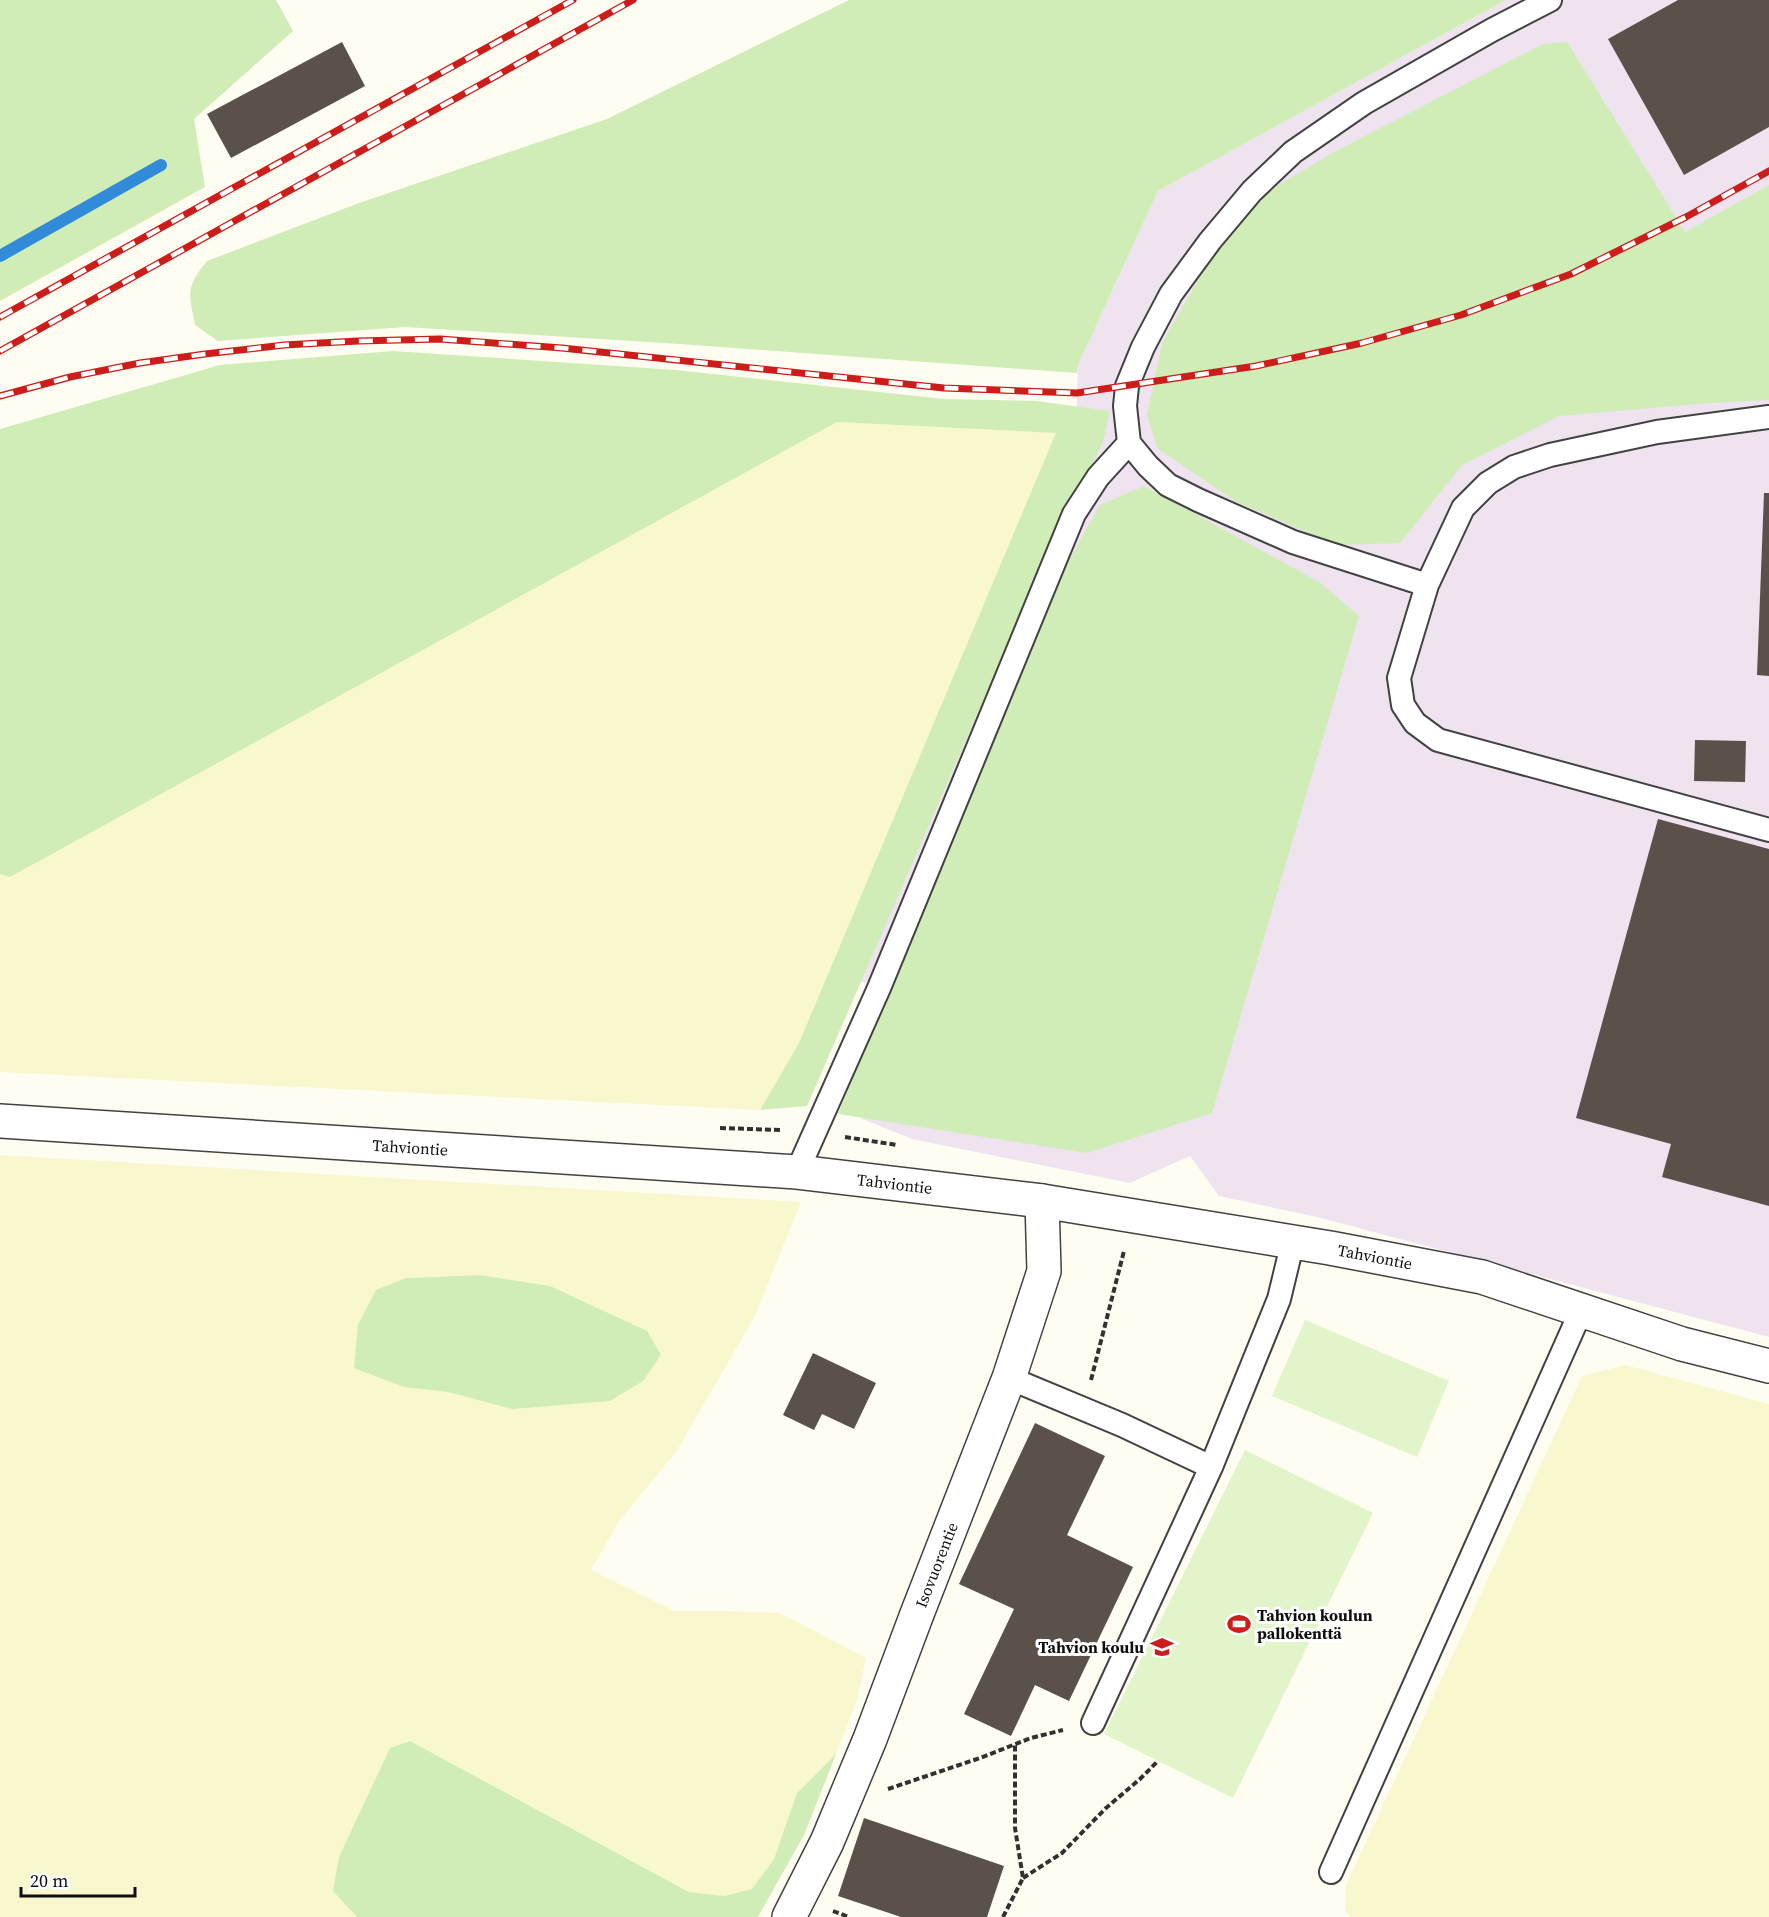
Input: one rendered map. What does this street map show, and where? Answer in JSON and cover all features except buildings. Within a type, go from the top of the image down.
[{"type":"street","name":"Tahviontie","points":[[0,1121],[797,1172],[1042,1200],[1293,1241],[1482,1277],[1682,1344],[1769,1366]]},
{"type":"street","name":"Isovuorentie","points":[[789,1917],[827,1842],[870,1739],[1009,1378],[1044,1272],[1042,1200]]},
{"type":"lane","points":[[1427,585],[1293,542],[1168,485],[1129,443],[1125,406],[1127,386],[1143,347],[1171,294],[1210,241],[1252,191],[1293,152],[1364,103],[1492,30],[1550,0]]},
{"type":"lane","points":[[1769,417],[1657,432],[1550,455],[1514,467],[1488,483],[1463,508],[1427,585],[1400,678],[1403,705],[1415,723],[1438,740],[1769,830]]},
{"type":"lane","points":[[797,1172],[879,988],[1074,514],[1098,477],[1129,443]]},
{"type":"lane","points":[[1093,1723],[1211,1467],[1280,1299],[1293,1241]]},
{"type":"lane","points":[[1331,1872],[1581,1311]]},
{"type":"lane","points":[[1009,1378],[1122,1425],[1211,1467]]},
{"type":"path","points":[[1084,1409],[1133,1215]]},
{"type":"path","points":[[841,1809],[869,1795],[980,1758],[1031,1738],[1093,1723]]},
{"type":"path","points":[[1015,1744],[1015,1828],[1023,1878]]},
{"type":"path","points":[[1003,1917],[1023,1878],[1062,1853],[1106,1808],[1158,1761]]},
{"type":"shaded area","points":[[1506,0],[1769,0],[1769,1337],[1317,1217],[1219,1196],[1190,1156],[1130,1183],[912,1139],[862,1119],[861,1100],[906,999],[848,976],[1075,462],[1078,365],[1158,191]]},
{"type":"green space","points":[[0,0],[276,0],[293,31],[194,119],[205,187],[0,301]]},
{"type":"green space","points":[[849,0],[1506,0],[1158,191],[1078,365],[1077,373],[680,344],[405,327],[218,341],[195,325],[190,291],[195,278],[207,261],[359,203],[607,119]]},
{"type":"green space","points":[[1567,42],[1685,232],[1769,185],[1769,400],[1559,416],[1462,465],[1400,543],[1336,545],[1235,501],[1157,448],[1147,415],[1162,343],[1210,259],[1266,192],[1336,151],[1543,44]]},
{"type":"green space","points":[[393,351],[676,370],[944,399],[1037,401],[1110,411],[1103,442],[1041,567],[807,1106],[760,1110],[799,1043],[1056,433],[837,422],[10,877],[0,874],[0,429],[220,365]]},
{"type":"green space","points":[[837,422],[1057,433],[799,1043],[760,1110],[0,1072],[0,874],[10,876]]},
{"type":"green space","points":[[1144,486],[1319,582],[1359,616],[1212,1113],[1087,1153],[838,1114],[1058,580],[1100,505]]},
{"type":"green space","points":[[0,1155],[801,1202],[755,1316],[676,1452],[619,1521],[591,1570],[674,1611],[780,1613],[866,1658],[857,1700],[836,1754],[797,1793],[774,1859],[752,1889],[724,1896],[690,1892],[410,1741],[333,1891],[357,1917],[0,1917]],"holes":[[[480,1275],[550,1286],[512,1409],[448,1392],[404,1387],[406,1278]]]},
{"type":"green space","points":[[480,1275],[550,1286],[647,1331],[661,1355],[643,1381],[610,1401],[512,1409],[448,1392],[404,1387],[354,1368],[358,1325],[376,1290],[406,1278]]},
{"type":"green space","points":[[1305,1320],[1449,1381],[1417,1457],[1272,1396]]},
{"type":"green space","points":[[1625,1365],[1769,1404],[1769,1917],[1352,1917],[1345,1911],[1346,1885],[1582,1376]]},
{"type":"green space","name":"Tahvion koulun pallokenttä","points":[[1245,1450],[1373,1513],[1233,1798],[1104,1734]]},
{"type":"green space","points":[[410,1741],[689,1892],[724,1896],[752,1889],[774,1859],[797,1793],[836,1754],[804,1835],[758,1917],[357,1917],[333,1891],[339,1857],[390,1748]]},
{"type":"waterway","points":[[0,256],[161,165]]},
{"type":"railway","points":[[0,317],[573,0]]},
{"type":"railway","points":[[0,351],[633,0]]},
{"type":"railway","points":[[0,396],[70,377],[140,363],[205,354],[284,345],[440,339],[562,348],[944,388],[1077,393],[1256,366],[1362,343],[1461,315],[1571,274],[1686,217],[1769,171]]},
{"type":"place","name":"Tahvion koulun pallokenttä","points":[[1239,1624]]},
{"type":"place","name":"Tahvion koulu","points":[[1162,1647]]}]
